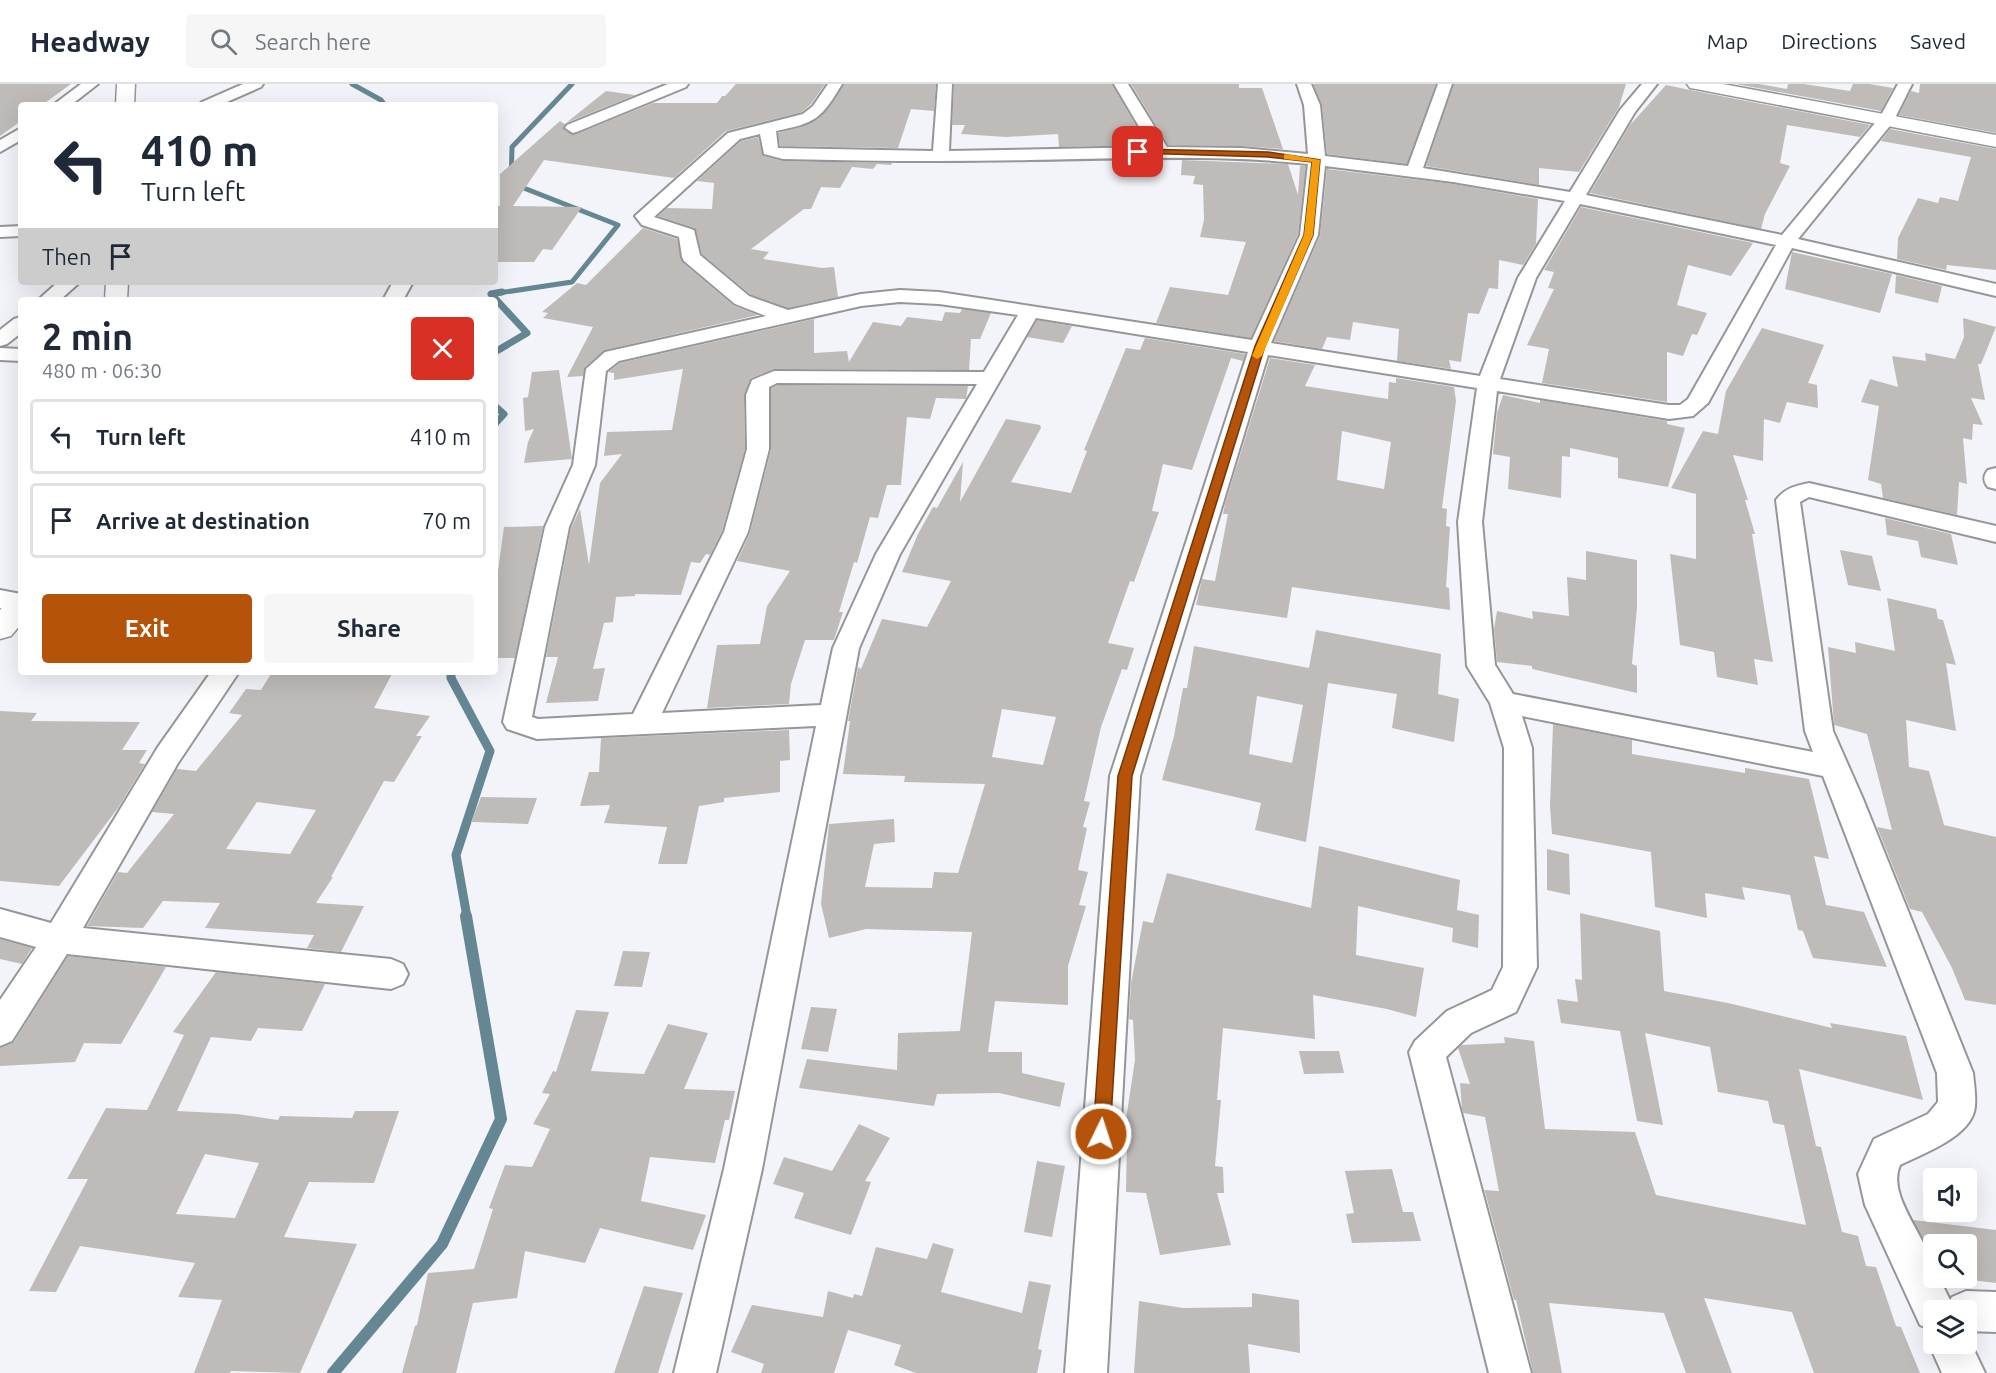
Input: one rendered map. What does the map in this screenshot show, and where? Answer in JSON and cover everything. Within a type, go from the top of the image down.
[{"type":"street","points":[[65,102],[91,84]]},
{"type":"street","points":[[125,102],[126,84]]},
{"type":"street","points":[[214,102],[256,84]]},
{"type":"street","points":[[573,128],[681,84]]},
{"type":"street","points":[[785,316],[742,300],[691,257],[688,234],[648,221],[644,216],[734,136],[747,129],[808,117],[817,111],[835,84]]},
{"type":"street","points":[[941,156],[945,84]]},
{"type":"street","points":[[1122,84],[1161,151]]},
{"type":"street","points":[[1086,1373],[1125,776],[1260,346],[1309,235],[1317,160],[1312,105],[1304,84]]},
{"type":"street","points":[[1414,171],[1445,84]]},
{"type":"street","points":[[1510,1373],[1426,1052],[1459,1022],[1504,1001],[1520,967],[1518,748],[1504,702],[1481,666],[1470,522],[1488,382],[1527,278],[1628,110],[1650,84]]},
{"type":"street","points":[[1696,84],[1996,141]]},
{"type":"street","points":[[834,715],[537,729],[517,722],[557,527],[584,465],[596,369],[612,356],[861,300],[900,296],[939,298],[1030,311],[1669,412],[1685,411],[1697,404],[1786,241],[1887,119],[1905,84]]},
{"type":"street","points":[[766,126],[770,151],[775,153],[941,156],[1161,151],[1268,155],[1414,171],[1574,197],[1786,241],[1996,290]]},
{"type":"street","points":[[0,232],[18,231]]},
{"type":"street","points":[[52,297],[66,285]]},
{"type":"street","points":[[695,1373],[743,1169],[846,648],[888,554],[1030,311]]},
{"type":"street","points":[[0,340],[18,325]]},
{"type":"street","points":[[0,354],[18,355]]},
{"type":"street","points":[[642,724],[736,532],[758,449],[757,394],[759,384],[774,377],[991,378]]},
{"type":"street","points":[[1996,475],[1996,482]]},
{"type":"street","points":[[1939,1300],[1884,1204],[1876,1174],[1887,1152],[1941,1126],[1957,1108],[1955,1073],[1819,730],[1788,500],[1796,493],[1809,490],[1996,534]]},
{"type":"street","points":[[0,599],[18,603]]},
{"type":"street","points":[[0,629],[18,608]]},
{"type":"street","points":[[0,1030],[59,939],[168,755],[223,675]]},
{"type":"street","points":[[1504,702],[1834,767]]},
{"type":"street","points":[[0,923],[59,939],[391,974]]},
{"type":"street","points":[[1977,1314],[1996,1312]]},
{"type":"street","points":[[1959,1354],[1964,1373]]},
{"type":"building","points":[[0,84],[71,84],[46,102],[18,102],[18,123],[0,136]]},
{"type":"building","points":[[736,84],[825,84],[811,104],[802,112],[726,131],[674,178],[544,160],[513,206],[582,207],[552,250],[543,249],[534,262],[498,262],[500,174],[560,121],[565,124],[564,130],[574,135],[653,103],[717,103],[722,96],[725,96]]},
{"type":"building","points":[[844,84],[936,84],[934,111],[911,109],[898,148],[780,146],[778,133],[801,127],[818,119],[830,106]]},
{"type":"building","points":[[954,84],[1112,84],[1147,145],[1059,147],[1058,134],[1006,137],[961,134],[965,125],[952,125]]},
{"type":"building","points":[[1131,84],[1239,84],[1239,88],[1262,88],[1283,149],[1168,145]]},
{"type":"building","points":[[1313,84],[1436,84],[1407,164],[1327,154],[1322,105]]},
{"type":"building","points":[[1454,84],[1626,84],[1619,107],[1579,172],[1539,168],[1539,185],[1426,166]]},
{"type":"building","points":[[1736,84],[1759,84],[1787,89],[1788,84],[1804,84],[1850,91],[1853,84],[1893,88],[1881,111]]},
{"type":"building","points":[[1920,84],[1996,84],[1996,133],[1899,115],[1911,91],[1919,93]]},
{"type":"building","points":[[1666,85],[1870,125],[1860,137],[1787,125],[1780,163],[1790,166],[1765,214],[1761,229],[1590,193],[1630,125]]},
{"type":"building","points":[[606,91],[635,95],[566,123]]},
{"type":"building","points":[[1890,129],[1996,149],[1996,270],[1947,265],[1946,270],[1897,259],[1898,238],[1918,198],[1938,203],[1940,197],[1958,201],[1971,157],[1881,141]]},
{"type":"building","points":[[758,137],[763,156],[782,161],[892,163],[891,165],[877,164],[873,169],[852,167],[840,188],[821,187],[811,209],[804,209],[751,249],[769,252],[763,259],[822,268],[834,267],[838,297],[788,308],[750,294],[702,254],[695,228],[658,216],[667,208],[712,209],[714,183],[697,181],[741,141]]},
{"type":"building","points":[[1182,160],[1288,164],[1298,195],[1300,166],[1306,166],[1298,234],[1251,338],[1156,323],[1170,287],[1228,295],[1246,242],[1200,237],[1204,220],[1203,185],[1193,184],[1195,176],[1181,175]]},
{"type":"building","points":[[1327,169],[1453,184],[1538,199],[1536,244],[1523,265],[1499,260],[1498,289],[1489,288],[1479,314],[1468,313],[1461,362],[1449,360],[1451,369],[1397,361],[1399,329],[1353,322],[1350,340],[1327,337],[1322,349],[1274,341],[1320,236]]},
{"type":"building","points":[[1581,207],[1753,243],[1731,276],[1688,265],[1677,305],[1707,313],[1697,335],[1692,334],[1683,356],[1667,352],[1667,402],[1542,383],[1549,349],[1527,345],[1554,289],[1548,288],[1554,272],[1544,270]]},
{"type":"building","points":[[643,228],[677,239],[683,263],[734,306],[758,315],[605,350],[585,367],[583,376],[567,377],[593,327],[543,318],[548,313],[542,312],[577,283],[586,285]]},
{"type":"building","points":[[1792,252],[1892,274],[1880,313],[1785,289]]},
{"type":"building","points":[[1896,275],[1942,286],[1938,303],[1895,293]]},
{"type":"building","points":[[962,309],[991,313],[980,339],[971,339],[969,370],[774,369],[751,378],[744,395],[745,449],[722,531],[710,555],[706,554],[700,563],[691,562],[681,595],[635,594],[635,596],[616,597],[613,622],[604,623],[593,669],[605,668],[598,701],[546,703],[558,657],[546,657],[571,528],[580,509],[589,565],[600,483],[622,454],[604,456],[607,432],[672,430],[683,369],[614,380],[614,373],[608,372],[620,363],[814,319],[814,353],[847,351],[849,362],[873,322],[901,326],[907,317],[942,321],[945,312],[960,313]]},
{"type":"building","points":[[1963,318],[1996,327],[1981,364],[1978,364],[1985,400],[1971,398],[1983,425],[1973,424],[1972,440],[1963,438],[1967,484],[1959,482],[1957,515],[1883,498],[1881,484],[1868,480],[1879,406],[1861,402],[1870,379],[1898,387],[1892,356],[1926,361],[1925,353],[1955,359],[1964,337]]},
{"type":"building","points":[[1037,320],[1072,326],[1063,343],[1027,337]]},
{"type":"building","points":[[1762,328],[1824,345],[1808,383],[1817,385],[1818,408],[1787,402],[1780,423],[1764,419],[1763,461],[1733,455],[1748,500],[1745,500],[1755,534],[1752,534],[1773,662],[1754,659],[1758,685],[1717,677],[1714,652],[1680,645],[1670,554],[1696,559],[1696,494],[1671,488],[1703,431],[1718,434],[1726,391]]},
{"type":"building","points":[[1145,338],[1245,354],[1243,361],[1231,358],[1192,470],[1163,464],[1152,511],[1159,512],[1134,582],[1130,581],[1108,643],[1134,648],[1127,670],[1122,669],[1101,727],[1084,801],[1090,802],[1083,827],[1087,828],[1078,870],[1088,872],[1079,905],[1086,906],[1068,966],[1068,1005],[995,1001],[988,1052],[1022,1052],[1022,1073],[1065,1083],[1060,1107],[999,1093],[937,1094],[934,1106],[799,1088],[807,1059],[897,1070],[898,1033],[960,1031],[972,932],[866,929],[829,938],[821,904],[829,824],[894,819],[895,842],[874,844],[865,887],[932,888],[934,872],[958,873],[985,784],[904,782],[905,776],[843,774],[850,721],[848,721],[858,667],[861,669],[882,619],[927,627],[951,581],[902,572],[918,534],[933,507],[937,508],[963,462],[960,502],[1006,419],[1040,425],[1041,428],[1011,482],[1071,493],[1087,451],[1084,450],[1126,348],[1140,350]],"holes":[[[1002,709],[1056,717],[1043,765],[992,757]]]},
{"type":"building","points":[[1270,358],[1315,365],[1305,386],[1388,399],[1389,382],[1396,383],[1396,378],[1454,387],[1456,401],[1442,508],[1447,509],[1446,526],[1450,527],[1446,587],[1449,588],[1450,610],[1292,587],[1287,618],[1196,605],[1202,579],[1215,581],[1228,514],[1223,514]],"holes":[[[1342,431],[1391,442],[1384,489],[1337,480]]]},
{"type":"building","points":[[559,370],[572,459],[524,463],[528,442],[534,429],[525,431],[523,398],[528,397],[532,372]]},
{"type":"building","points":[[778,385],[968,386],[966,399],[936,398],[930,419],[907,417],[901,485],[887,485],[878,518],[870,517],[857,563],[854,562],[839,612],[843,612],[834,640],[805,640],[791,684],[789,704],[707,708],[717,645],[760,644],[767,606],[790,571],[737,561],[750,533],[771,450],[771,388]]},
{"type":"building","points":[[1503,395],[1540,403],[1540,400],[1667,421],[1667,424],[1685,428],[1668,487],[1618,478],[1618,458],[1570,448],[1570,457],[1562,456],[1561,498],[1508,489],[1510,457],[1493,454],[1497,413]]},
{"type":"building","points":[[1885,518],[1951,534],[1958,565],[1921,557],[1918,541],[1887,535]]},
{"type":"building","points":[[543,526],[515,658],[498,658],[498,571],[504,527]]},
{"type":"building","points":[[1840,550],[1872,556],[1881,591],[1848,585]]},
{"type":"building","points":[[1586,551],[1637,560],[1637,607],[1632,664],[1637,666],[1637,693],[1532,669],[1532,666],[1497,662],[1494,629],[1497,611],[1533,619],[1532,611],[1569,616],[1567,577],[1586,580]]},
{"type":"building","points":[[1887,598],[1936,609],[1938,619],[1943,620],[1956,665],[1946,663],[1956,731],[1906,720],[1909,767],[1929,771],[1944,825],[1996,837],[1996,1005],[1965,1000],[1952,968],[1922,912],[1910,909],[1877,827],[1892,830],[1867,734],[1834,725],[1828,647],[1856,653],[1855,642],[1895,651]]},
{"type":"building","points":[[1316,630],[1441,654],[1438,694],[1459,699],[1454,742],[1392,728],[1397,694],[1328,683],[1306,842],[1255,830],[1261,803],[1162,780],[1174,736],[1183,688],[1187,688],[1194,646],[1309,668]],"holes":[[[1257,696],[1303,705],[1292,763],[1249,754]]]},
{"type":"building","points":[[270,675],[391,675],[374,708],[430,716],[416,736],[422,736],[394,782],[384,781],[331,877],[333,877],[316,903],[364,906],[341,952],[307,948],[314,935],[205,928],[220,903],[163,901],[143,928],[87,926],[118,872],[127,873],[174,814],[152,812],[177,769],[196,771],[242,715],[229,713],[246,689],[261,690]],"holes":[[[257,802],[316,810],[290,854],[226,849]]]},
{"type":"building","points":[[0,711],[37,713],[31,721],[140,722],[122,750],[147,750],[139,763],[145,764],[118,808],[59,886],[0,881]]},
{"type":"building","points":[[1553,724],[1632,740],[1632,754],[1745,773],[1745,768],[1809,779],[1829,859],[1814,856],[1826,905],[1864,912],[1887,967],[1813,958],[1803,931],[1798,930],[1790,895],[1742,887],[1745,900],[1705,893],[1707,918],[1655,907],[1651,852],[1552,834],[1550,806]]},
{"type":"building","points":[[789,730],[790,760],[780,761],[780,792],[724,798],[724,802],[699,806],[687,864],[658,864],[667,827],[604,823],[610,805],[580,806],[589,772],[599,772],[601,738]]},
{"type":"building","points":[[481,797],[537,798],[528,824],[471,822]]},
{"type":"building","points":[[1319,846],[1460,880],[1457,910],[1479,915],[1478,948],[1452,942],[1453,928],[1358,906],[1356,955],[1424,968],[1416,1017],[1313,995],[1315,1039],[1223,1028],[1217,1100],[1221,1100],[1215,1166],[1223,1167],[1224,1193],[1217,1193],[1231,1245],[1160,1255],[1146,1193],[1126,1192],[1127,1140],[1123,1139],[1135,1060],[1133,1020],[1129,1019],[1131,983],[1143,921],[1153,923],[1167,873],[1311,908]]},
{"type":"building","points":[[1547,849],[1569,854],[1570,895],[1547,890]]},
{"type":"building","points":[[1580,913],[1660,931],[1664,991],[1728,1003],[1832,1028],[1830,1023],[1906,1036],[1923,1100],[1799,1069],[1816,1146],[1821,1147],[1842,1232],[1858,1236],[1866,1266],[1876,1267],[1896,1326],[1901,1327],[1920,1373],[1814,1373],[1792,1312],[1704,1298],[1732,1373],[1686,1373],[1664,1313],[1549,1303],[1562,1373],[1533,1373],[1516,1300],[1514,1300],[1484,1190],[1499,1191],[1485,1117],[1463,1113],[1462,1109],[1460,1083],[1470,1084],[1458,1048],[1462,1045],[1505,1043],[1504,1037],[1534,1041],[1545,1129],[1635,1132],[1656,1195],[1806,1225],[1784,1125],[1773,1123],[1768,1101],[1718,1092],[1710,1047],[1645,1033],[1663,1125],[1637,1121],[1620,1031],[1561,1023],[1557,999],[1578,1002],[1575,979],[1582,980]]},
{"type":"building","points":[[0,939],[32,948],[22,964],[0,959]]},
{"type":"building","points":[[623,951],[650,952],[642,987],[614,986]]},
{"type":"building","points":[[68,956],[166,967],[121,1044],[84,1043],[75,1062],[0,1066],[0,1048],[14,1042]]},
{"type":"building","points":[[216,972],[325,984],[302,1031],[258,1028],[251,1041],[211,1037],[177,1111],[237,1114],[278,1120],[280,1116],[352,1118],[355,1111],[399,1111],[374,1183],[309,1182],[284,1237],[357,1244],[300,1373],[231,1371],[230,1373],[194,1373],[222,1300],[178,1297],[195,1263],[80,1246],[56,1292],[29,1291],[88,1179],[67,1179],[106,1108],[147,1110],[184,1035],[173,1032]],"holes":[[[205,1154],[259,1163],[235,1218],[176,1214]]]},
{"type":"building","points":[[811,1007],[837,1009],[828,1052],[801,1049]]},
{"type":"building","points":[[576,1010],[609,1012],[591,1071],[644,1074],[668,1024],[708,1033],[684,1089],[735,1091],[729,1120],[725,1120],[715,1163],[650,1157],[641,1201],[706,1215],[693,1250],[600,1228],[585,1263],[525,1251],[517,1298],[473,1303],[456,1373],[402,1373],[417,1325],[428,1273],[474,1269],[493,1209],[489,1208],[505,1165],[532,1167],[550,1129],[533,1124],[550,1094],[542,1093],[553,1071],[556,1072]]},
{"type":"building","points":[[1299,1051],[1339,1051],[1344,1073],[1304,1074]]},
{"type":"building","points":[[859,1124],[890,1138],[865,1181],[871,1182],[851,1235],[794,1218],[804,1193],[773,1184],[784,1157],[832,1171]]},
{"type":"building","points":[[1037,1161],[1065,1166],[1052,1237],[1024,1232]]},
{"type":"building","points":[[1392,1169],[1403,1212],[1413,1212],[1421,1241],[1352,1243],[1346,1214],[1354,1213],[1345,1171]]},
{"type":"building","points":[[1913,1220],[1996,1230],[1996,1283],[1977,1281],[1977,1234],[1923,1234],[1923,1240]]},
{"type":"building","points":[[933,1243],[954,1249],[941,1292],[1022,1313],[1029,1281],[1051,1285],[1038,1349],[1042,1350],[1037,1373],[916,1373],[894,1365],[901,1345],[848,1330],[834,1373],[761,1373],[764,1364],[731,1352],[752,1305],[823,1317],[828,1291],[853,1298],[854,1294],[862,1296],[876,1247],[927,1259]]},
{"type":"building","points":[[644,1286],[683,1293],[658,1373],[614,1373]]},
{"type":"building","points":[[1252,1293],[1299,1300],[1300,1353],[1248,1344],[1250,1373],[1134,1373],[1139,1301],[1183,1308],[1252,1307]]},
{"type":"waterway","points":[[352,84],[383,102]]},
{"type":"waterway","points":[[492,294],[572,282],[618,225],[511,183],[512,147],[572,84]]},
{"type":"waterway","points":[[494,297],[491,294],[502,292]]},
{"type":"waterway","points":[[498,302],[527,333],[498,350]]},
{"type":"waterway","points":[[498,409],[504,414],[498,421]]},
{"type":"waterway","points":[[451,675],[490,751],[456,855],[467,917]]},
{"type":"waterway","points":[[333,1373],[442,1244],[501,1119],[466,916]]},
{"type":"slow traffic","points":[[1257,356],[1309,235],[1317,160],[1286,157]]},
{"type":"route","points":[[1101,1134],[1125,776],[1260,346],[1309,235],[1317,160],[1268,155],[1138,152]]}]
